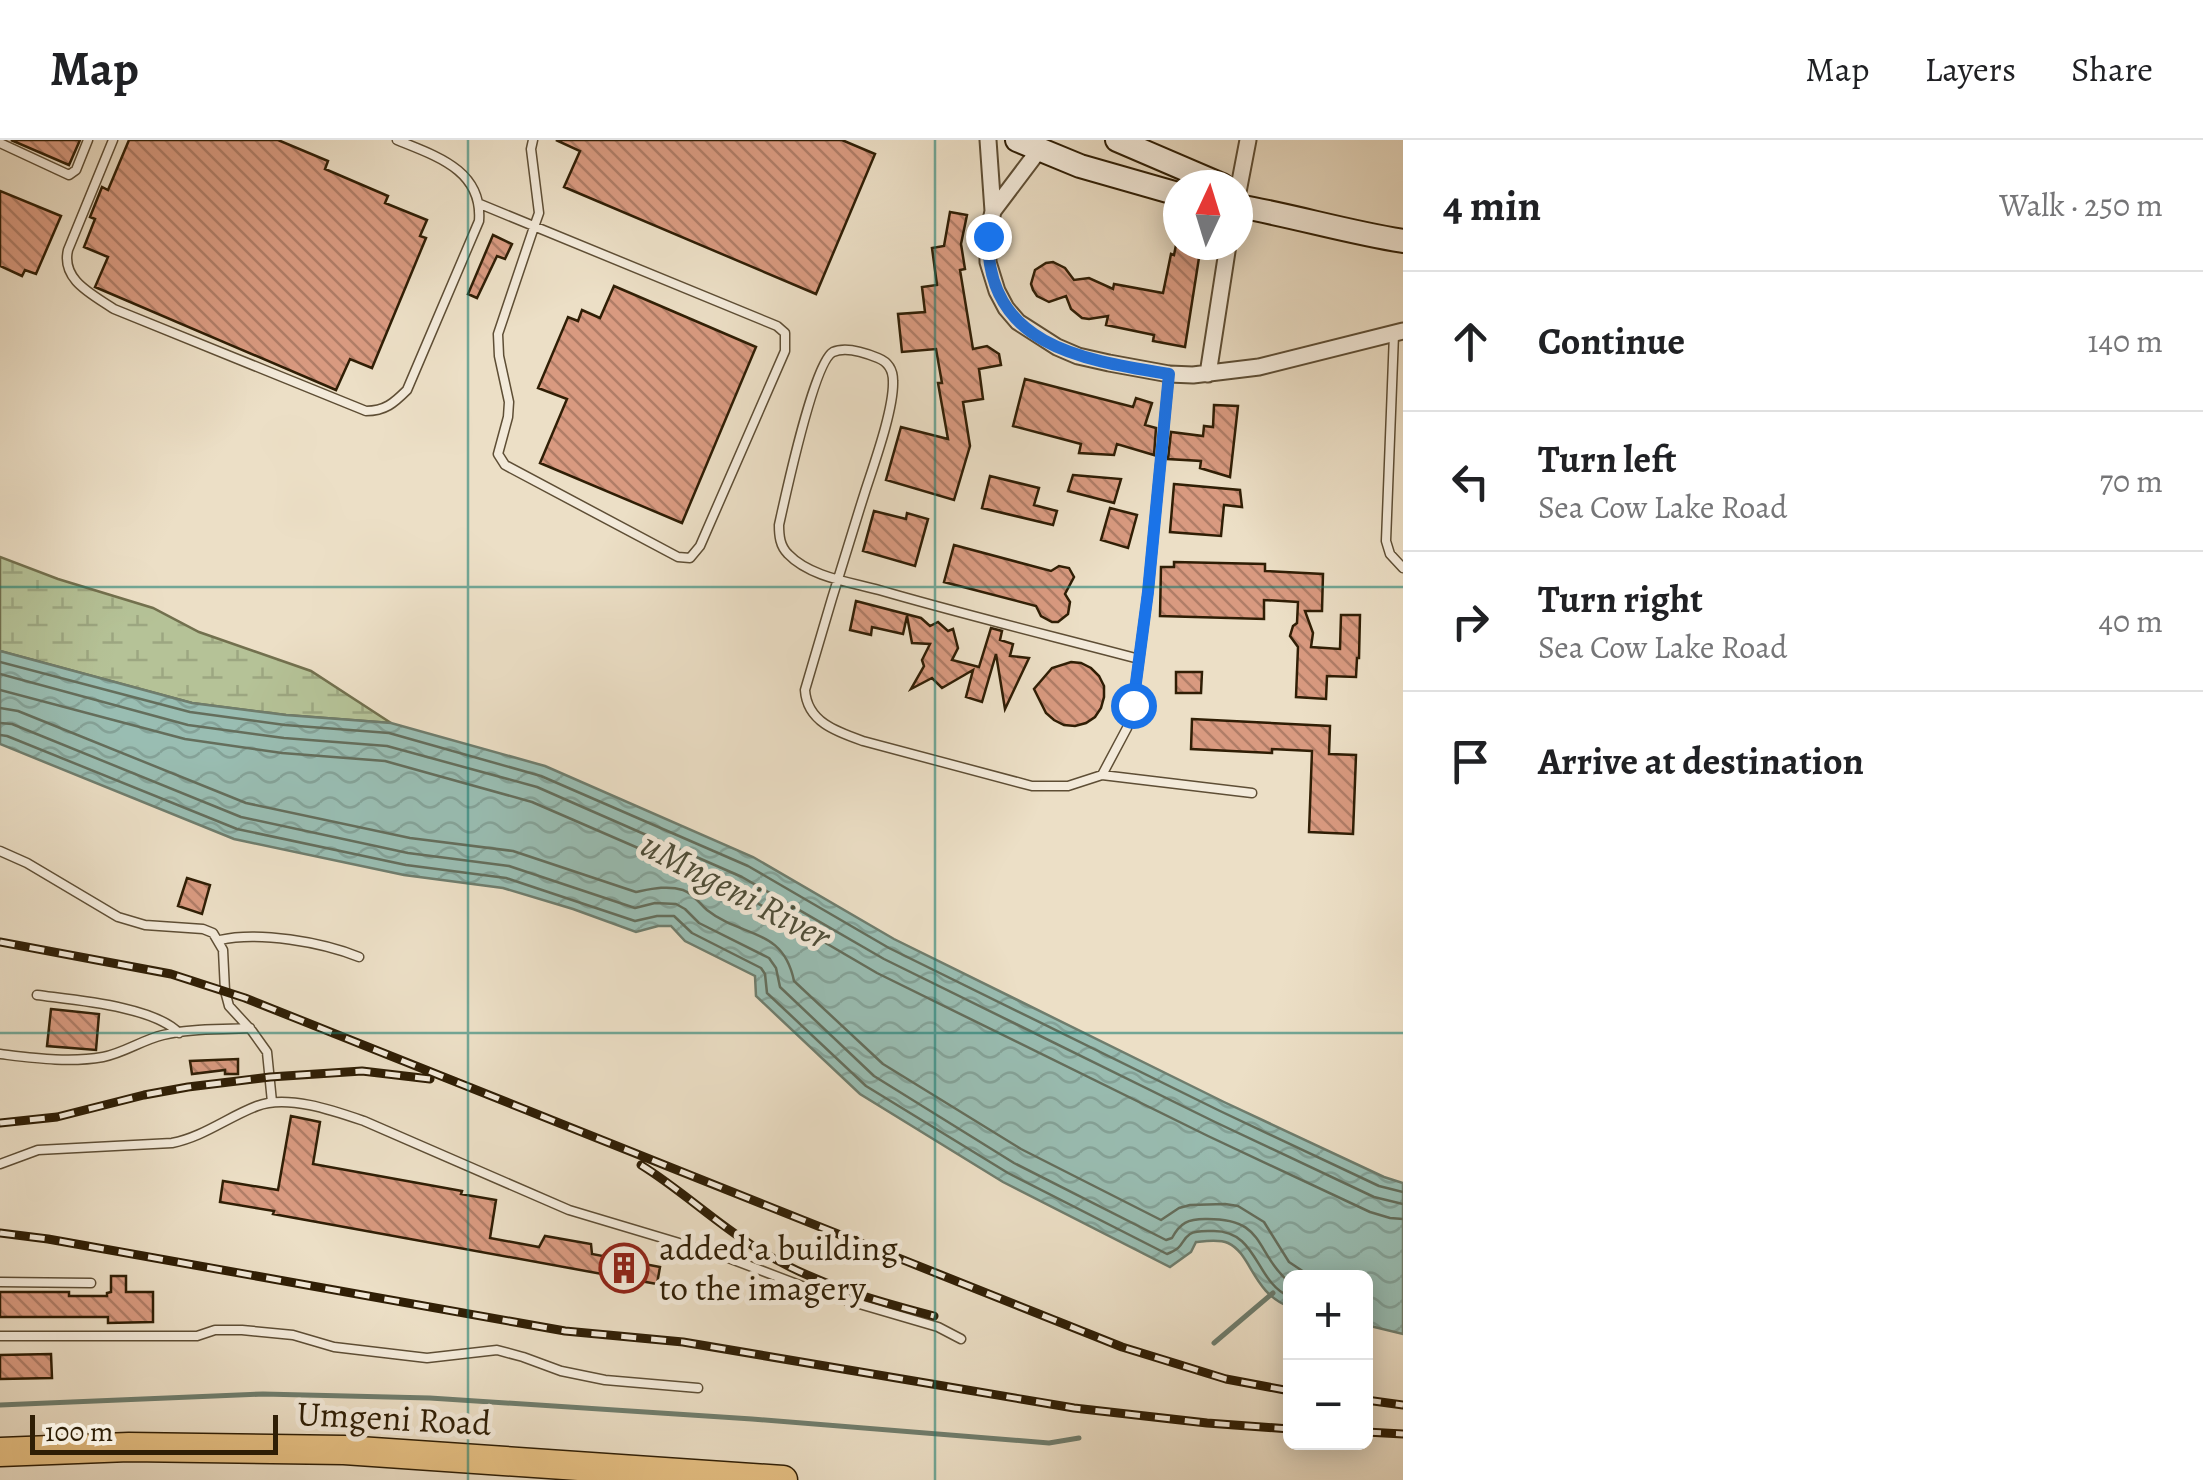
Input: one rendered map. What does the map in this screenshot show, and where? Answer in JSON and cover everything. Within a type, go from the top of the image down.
[{"type":"highway","name":"Umgeni Road","points":[[0,1452],[129,1448],[344,1450],[783,1480]]},
{"type":"main road","points":[[1016,140],[1080,166],[1163,190]]},
{"type":"main road","points":[[1117,140],[1187,170]]},
{"type":"main road","points":[[1253,202],[1271,212]]},
{"type":"main road","points":[[1253,209],[1403,241]]},
{"type":"street","points":[[988,140],[993,210],[988,262],[996,291],[1018,322],[1078,356],[1169,374],[1208,374],[1292,360],[1399,332]]},
{"type":"street","points":[[1242,170],[1248,140]]},
{"type":"street","points":[[993,210],[1039,150]]},
{"type":"street","points":[[1208,374],[1225,260]]},
{"type":"lane","points":[[0,144],[69,175],[76,170],[88,140]]},
{"type":"lane","points":[[113,140],[68,250],[66,260],[78,285],[114,309],[366,411],[392,405],[407,390],[479,220],[480,204],[459,170],[397,140]]},
{"type":"lane","points":[[480,204],[534,227],[777,326],[785,333],[785,351],[700,546],[690,558],[678,557],[505,465],[499,457],[509,402],[498,334],[534,227],[538,213],[530,150],[533,140]]},
{"type":"lane","points":[[1399,332],[1386,541],[1390,554],[1403,568]]},
{"type":"lane","points":[[1139,658],[838,578],[803,565],[785,552],[779,526],[818,375],[833,352],[858,351],[884,360],[891,368],[894,382],[877,453],[838,578],[805,690],[812,713],[841,733],[863,741],[1032,786],[1068,786],[1102,775],[1252,793]]},
{"type":"lane","points":[[1102,775],[1127,728],[1133,705],[1169,374]]},
{"type":"lane","points":[[1392,401],[1403,402]]},
{"type":"lane","points":[[0,851],[118,916],[145,925],[213,933],[223,950],[229,1006],[267,1052],[272,1102]]},
{"type":"lane","points":[[220,940],[276,938],[359,957]]},
{"type":"lane","points":[[37,995],[126,1010],[161,1020],[179,1033]]},
{"type":"lane","points":[[0,1054],[84,1059],[106,1056],[161,1035],[250,1028]]},
{"type":"lane","points":[[0,1164],[38,1150],[186,1140],[272,1102],[330,1110],[569,1210],[726,1257],[824,1294],[938,1327],[961,1339]]},
{"type":"lane","points":[[0,1282],[92,1283]]},
{"type":"lane","points":[[0,1336],[197,1336],[215,1330],[242,1330],[293,1335],[359,1351],[427,1358],[498,1350],[561,1371],[605,1380],[698,1388]]},
{"type":"green space","points":[[0,557],[153,608],[199,632],[311,671],[391,723],[192,703],[0,651]]},
{"type":"water","name":"uMngeni River","points":[[0,651],[192,703],[391,723],[545,766],[753,857],[894,939],[1224,1102],[1403,1183],[1403,1334],[1373,1327],[1373,1270],[1283,1270],[1283,1304],[1268,1293],[1236,1248],[1228,1243],[1196,1242],[1191,1252],[1170,1267],[1003,1182],[860,1094],[756,996],[755,976],[685,941],[671,926],[636,932],[503,888],[404,875],[234,839],[0,744]]},
{"type":"building","points":[[11,140],[80,140],[69,165]]},
{"type":"building","points":[[129,140],[278,140],[328,161],[325,169],[388,196],[385,203],[427,220],[420,236],[426,238],[372,368],[350,359],[336,390],[95,287],[108,257],[84,247],[95,219],[90,217],[102,187],[108,190]]},
{"type":"building","points":[[556,140],[842,140],[875,154],[816,294],[564,187],[580,151]]},
{"type":"building","points":[[0,191],[61,216],[36,274],[25,270],[22,276],[0,266]]},
{"type":"building","points":[[950,212],[967,215],[961,244],[965,269],[960,270],[973,349],[987,346],[999,354],[1001,365],[979,369],[983,399],[963,402],[970,446],[954,500],[886,480],[901,427],[948,439],[936,349],[902,352],[898,314],[925,312],[922,287],[937,285],[932,248],[944,246]]},
{"type":"building","points":[[493,235],[512,244],[505,259],[497,256],[477,298],[468,294]]},
{"type":"building","points":[[1170,260],[1199,260],[1185,347],[1153,341],[1154,335],[1106,325],[1108,316],[1082,318],[1071,309],[1066,296],[1049,302],[1037,296],[1031,284],[1035,270],[1053,262],[1065,268],[1074,280],[1089,278],[1113,289],[1114,284],[1163,293]]},
{"type":"building","points":[[614,286],[756,347],[682,523],[540,463],[567,399],[538,388],[568,317],[578,321],[582,310],[600,318]]},
{"type":"building","points":[[1025,379],[1133,407],[1136,398],[1152,403],[1145,425],[1156,428],[1154,455],[1117,444],[1114,455],[1079,453],[1081,444],[1013,426]]},
{"type":"building","points":[[1214,405],[1238,406],[1230,477],[1200,468],[1201,461],[1168,459],[1171,432],[1203,436],[1204,426],[1213,427]]},
{"type":"building","points":[[1073,475],[1121,479],[1114,503],[1068,491]]},
{"type":"building","points":[[990,476],[1039,488],[1034,505],[1057,511],[1053,525],[982,508]]},
{"type":"building","points":[[1174,484],[1240,490],[1242,507],[1224,505],[1221,536],[1170,532]]},
{"type":"building","points":[[1110,508],[1137,515],[1128,548],[1101,540]]},
{"type":"building","points":[[874,511],[906,519],[907,513],[928,519],[915,566],[863,551]]},
{"type":"building","points":[[954,545],[1051,571],[1059,566],[1069,568],[1074,577],[1065,594],[1070,602],[1068,614],[1052,622],[1041,616],[1036,606],[944,582]]},
{"type":"building","points":[[1174,562],[1265,564],[1265,571],[1323,574],[1322,611],[1305,611],[1313,633],[1311,647],[1340,649],[1341,615],[1360,615],[1356,677],[1327,676],[1326,699],[1296,697],[1298,647],[1290,636],[1297,623],[1298,602],[1264,600],[1264,619],[1160,616],[1161,567],[1174,567]]},
{"type":"building","points":[[856,601],[921,618],[930,626],[938,622],[948,631],[953,629],[958,648],[952,660],[979,667],[991,628],[1002,631],[1000,640],[1013,644],[1010,656],[1029,658],[1005,709],[996,654],[982,702],[966,697],[973,670],[942,688],[932,678],[911,689],[924,666],[922,660],[930,644],[912,643],[907,616],[903,634],[872,627],[871,635],[850,630]]},
{"type":"building","points":[[1071,662],[1091,668],[1104,686],[1101,708],[1095,717],[1075,726],[1064,725],[1046,713],[1034,689],[1052,668]]},
{"type":"building","points":[[1176,672],[1202,672],[1201,693],[1176,693]]},
{"type":"building","points":[[1192,719],[1330,726],[1329,754],[1356,755],[1353,834],[1309,832],[1312,751],[1191,749]]},
{"type":"building","points":[[187,878],[210,885],[202,914],[178,906]]},
{"type":"building","points":[[51,1009],[99,1014],[96,1050],[47,1046]]},
{"type":"building","points":[[238,1059],[238,1074],[225,1074],[225,1070],[192,1074],[190,1061]]},
{"type":"building","points":[[291,1116],[320,1122],[313,1164],[496,1200],[490,1238],[539,1247],[545,1236],[591,1244],[592,1254],[660,1267],[657,1284],[220,1202],[223,1181],[278,1190]]},
{"type":"building","points":[[111,1276],[126,1276],[126,1292],[153,1292],[153,1322],[108,1323],[108,1317],[0,1317],[0,1292],[107,1296],[111,1292]]},
{"type":"building","points":[[51,1354],[52,1378],[0,1379],[0,1355]]},
{"type":"waterway","points":[[1214,1343],[1273,1293]]},
{"type":"waterway","points":[[0,1405],[263,1394],[430,1398],[1049,1443],[1079,1438]]},
{"type":"railway","points":[[0,942],[171,974],[245,998],[1122,1347],[1226,1379],[1283,1390]]},
{"type":"railway","points":[[0,1123],[57,1117],[188,1087],[270,1077],[362,1071],[430,1079]]},
{"type":"railway","points":[[641,1165],[781,1263],[845,1290],[934,1316]]},
{"type":"railway","points":[[0,1233],[565,1331],[683,1342],[1074,1408],[1283,1428]]},
{"type":"railway","points":[[1373,1401],[1403,1405]]},
{"type":"railway","points":[[1373,1432],[1403,1434]]},
{"type":"place","name":"added a building to the imagery","points":[[624,1268]]},
{"type":"route","points":[[988,236],[988,262],[996,291],[1018,322],[1078,356],[1169,374],[1133,705]]}]
